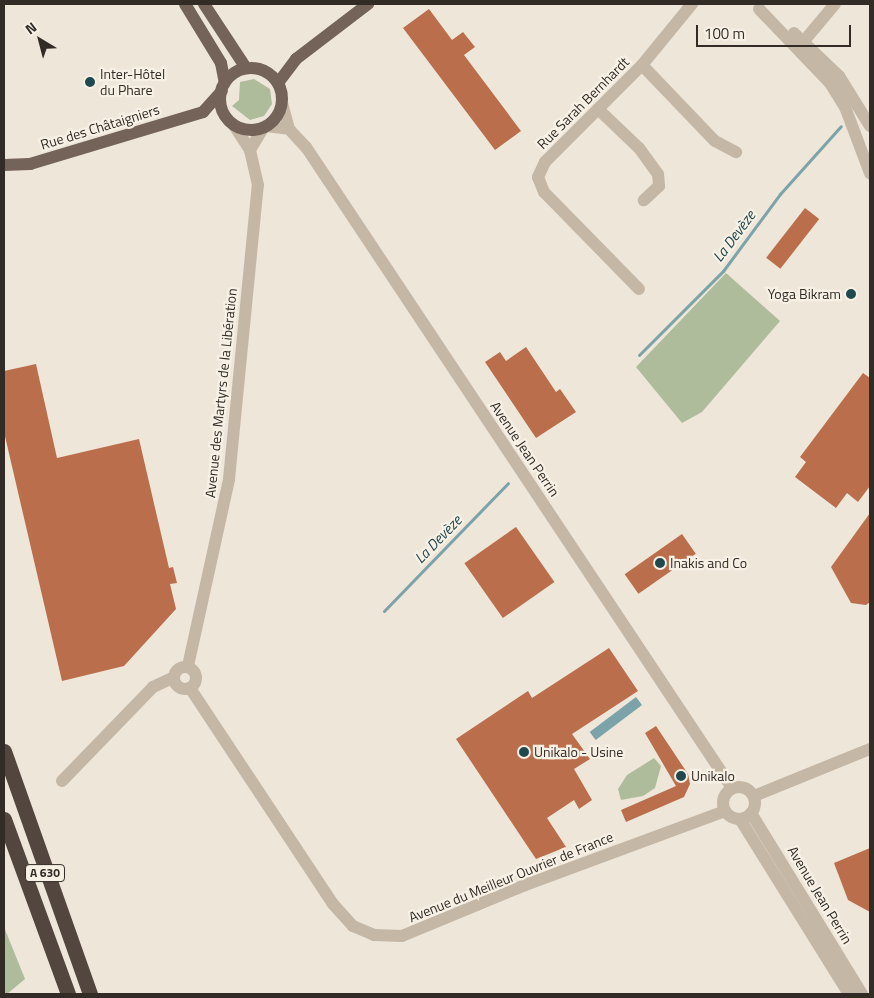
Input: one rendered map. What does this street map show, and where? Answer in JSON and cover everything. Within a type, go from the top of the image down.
[{"type":"highway","name":"A 630","points":[[4,751],[90,994]]},
{"type":"highway","name":"A 630","points":[[4,819],[68,994]]},
{"type":"main road","points":[[185,4],[221,62],[223,87],[221,106],[230,121]]},
{"type":"main road","points":[[204,4],[246,68],[264,71],[278,83],[282,103],[275,118],[265,126],[251,130],[203,112],[223,87],[246,68]]},
{"type":"main road","points":[[278,83],[296,59],[368,4]]},
{"type":"main road","name":"Rue des Châtaigniers","points":[[4,165],[46,160],[203,112]]},
{"type":"street","name":"Rue Sarah Bernhardt","points":[[639,289],[539,185],[539,171],[545,162],[642,65],[692,4]]},
{"type":"street","points":[[800,41],[835,4]]},
{"type":"street","points":[[756,6],[800,41],[839,76],[870,126]]},
{"type":"street","points":[[800,41],[845,107],[870,173]]},
{"type":"street","points":[[642,65],[714,141],[736,152]]},
{"type":"street","name":"Avenue Jean Perrin","points":[[282,103],[289,129],[312,155],[732,788]]},
{"type":"street","points":[[598,109],[639,148],[658,174],[659,186],[644,200]]},
{"type":"street","name":"Avenue des Martyrs de la Libération","points":[[188,666],[228,479],[258,185],[250,150],[230,121]]},
{"type":"street","points":[[250,150],[265,126],[289,129]]},
{"type":"street","points":[[62,781],[153,687],[174,677],[177,670],[188,666],[196,674],[190,688],[179,687],[174,677]]},
{"type":"street","name":"Avenue du Meilleur Ouvrier de France","points":[[190,688],[333,904],[353,926],[374,934],[402,936],[524,885],[725,811]]},
{"type":"street","points":[[754,796],[747,788],[732,788],[724,795],[725,811],[745,816],[754,796],[870,749]]},
{"type":"street","name":"Avenue Jean Perrin","points":[[745,816],[849,994]]},
{"type":"street","name":"Avenue Jean Perrin","points":[[745,816],[862,994]]},
{"type":"green space","points":[[254,79],[270,89],[272,104],[264,116],[250,120],[232,106],[239,100],[240,82]]},
{"type":"green space","points":[[726,273],[780,321],[702,412],[682,423],[636,367]]},
{"type":"green space","points":[[654,758],[661,766],[655,788],[643,796],[621,800],[618,789],[627,775]]},
{"type":"green space","points":[[4,927],[25,979],[7,994],[4,994]]},
{"type":"water","points":[[636,697],[642,705],[596,740],[590,732]]},
{"type":"building","points":[[429,9],[452,40],[463,32],[475,47],[464,55],[521,131],[495,150],[403,28]]},
{"type":"building","points":[[805,208],[819,219],[780,269],[766,258]]},
{"type":"building","points":[[526,347],[556,392],[560,389],[576,412],[536,438],[485,362],[500,352],[506,361]]},
{"type":"building","points":[[36,364],[57,458],[139,439],[169,568],[173,567],[177,583],[170,584],[176,609],[124,666],[62,681],[4,432],[4,371]]},
{"type":"building","points":[[863,373],[870,378],[870,486],[858,502],[847,493],[836,508],[795,477],[806,462],[800,457]]},
{"type":"building","points":[[870,513],[870,602],[866,605],[851,603],[831,567]]},
{"type":"building","points":[[516,527],[554,582],[503,618],[464,563]]},
{"type":"building","name":"Inakis and Co","points":[[682,534],[696,554],[638,594],[625,574]]},
{"type":"building","name":"Unikalo - Usine","points":[[609,648],[638,691],[572,734],[590,759],[574,769],[592,800],[579,809],[574,800],[547,818],[566,847],[536,859],[456,739],[528,691],[532,698]]},
{"type":"building","name":"Unikalo","points":[[656,726],[688,774],[690,784],[684,797],[626,822],[621,810],[676,786],[645,733]]},
{"type":"building","points":[[870,848],[870,912],[848,900],[834,863]]},
{"type":"waterway","name":"La Devèze","points":[[639,355],[723,271],[780,194],[841,126]]},
{"type":"waterway","name":"La Devèze","points":[[384,611],[508,483]]},
{"type":"place","name":"Inter-Hôtel du Phare","points":[[90,82]]},
{"type":"place","name":"Yoga Bikram","points":[[851,294]]},
{"type":"place","name":"Inakis and Co","points":[[660,563]]},
{"type":"place","name":"Unikalo - Usine","points":[[524,752]]},
{"type":"place","name":"Unikalo","points":[[681,776]]}]
